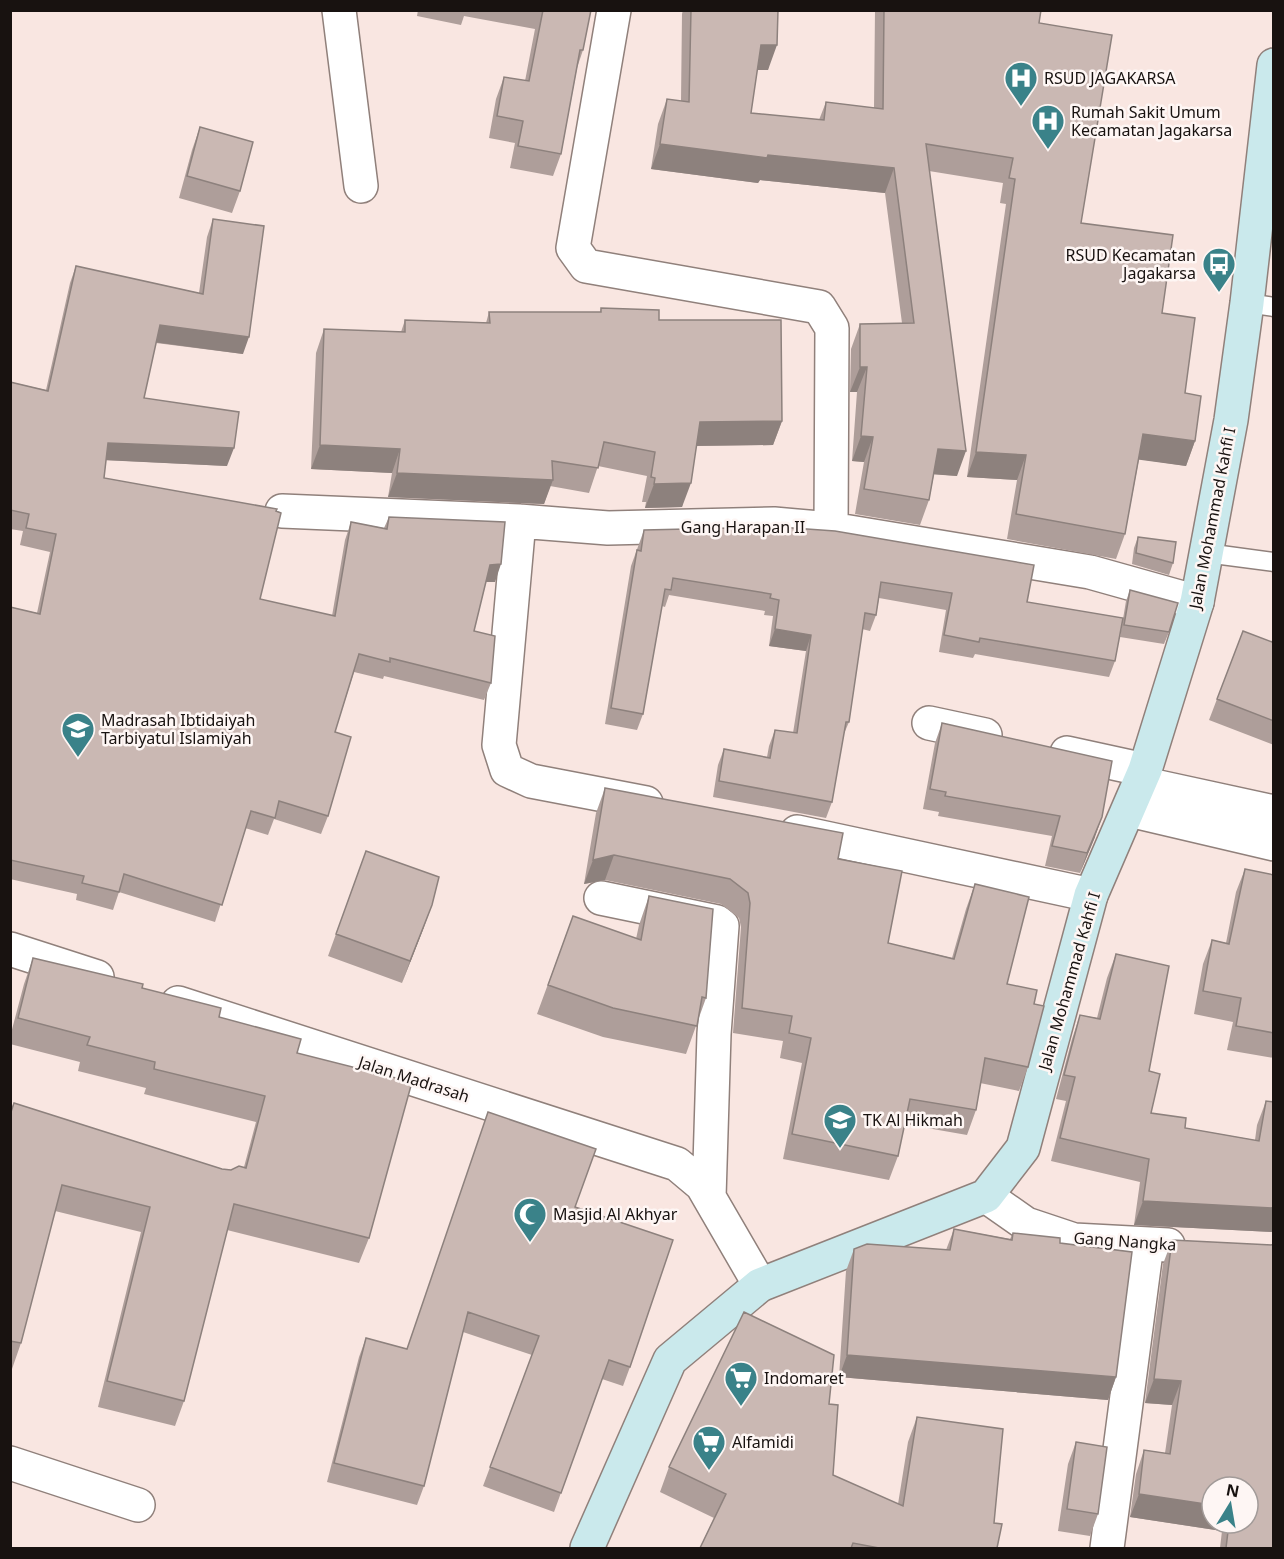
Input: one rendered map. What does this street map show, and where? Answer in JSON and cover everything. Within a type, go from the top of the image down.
[{"type":"main road","name":"Jalan Mohammad Kahfi I","points":[[986,1196],[1023,1148],[1091,895],[1138,787],[1197,602],[1231,420],[1260,305],[1274,65]]},
{"type":"main road","points":[[587,1548],[670,1360],[760,1285],[986,1196]]},
{"type":"street","points":[[339,10],[362,186]]},
{"type":"street","points":[[614,10],[573,248],[586,266],[819,307],[832,328],[831,529]]},
{"type":"street","name":"Gang Harapan II","points":[[282,511],[519,521],[608,528],[751,524],[831,529],[1090,572],[1197,602]]},
{"type":"street","points":[[519,521],[499,745],[507,770],[531,781],[680,810]]},
{"type":"street","points":[[928,723],[1031,745],[1274,844]]},
{"type":"street","points":[[1138,787],[1274,812]]},
{"type":"street","points":[[771,827],[860,844],[1091,895]]},
{"type":"street","points":[[601,898],[717,922],[722,926],[714,1034],[709,1197]]},
{"type":"street","name":"Jalan Madrasah","points":[[10,949],[677,1164],[702,1185],[760,1285]]},
{"type":"street","name":"Gang Nangka","points":[[986,1196],[1026,1224],[1074,1240],[1193,1246]]},
{"type":"street","points":[[1107,1548],[1147,1244]]},
{"type":"street","points":[[10,1463],[138,1505]]},
{"type":"lane","points":[[1206,553],[1274,561]]},
{"type":"building","points":[[543,10],[591,10],[583,50],[580,50],[561,154],[518,146],[523,121],[497,116],[504,77],[529,81]]},
{"type":"building","points":[[691,10],[778,10],[777,45],[761,45],[751,113],[824,120],[826,102],[883,109],[884,10],[1041,10],[1039,23],[1112,35],[1081,223],[1173,235],[1162,313],[1195,318],[1185,393],[1201,396],[1195,441],[1143,434],[1125,534],[1016,514],[1026,455],[976,452],[1015,179],[1009,178],[1013,158],[926,144],[966,451],[938,449],[929,500],[864,489],[873,437],[861,436],[867,367],[860,367],[860,324],[914,323],[894,168],[768,155],[767,158],[660,144],[667,99],[689,102]]},
{"type":"building","points":[[200,127],[253,142],[240,191],[187,176]]},
{"type":"building","points":[[213,219],[264,226],[249,337],[160,325],[144,398],[239,412],[234,448],[108,443],[104,478],[277,509],[276,511],[281,513],[260,599],[335,616],[351,522],[387,529],[389,517],[505,522],[501,564],[490,565],[474,631],[495,636],[491,683],[390,658],[390,662],[359,654],[335,732],[351,737],[328,816],[279,801],[275,818],[251,811],[222,905],[124,874],[119,892],[82,883],[84,876],[10,860],[10,607],[40,614],[56,534],[26,528],[29,514],[10,510],[10,382],[48,391],[76,266],[203,294]]},
{"type":"building","points":[[601,308],[659,310],[659,320],[781,320],[782,421],[700,422],[691,483],[654,484],[655,478],[651,477],[655,452],[604,442],[598,468],[552,461],[553,480],[397,473],[400,449],[320,445],[324,329],[405,332],[405,320],[490,323],[489,312],[601,312]]},
{"type":"building","points":[[779,527],[835,531],[1034,565],[1027,602],[1123,618],[1115,661],[980,638],[979,642],[944,635],[952,593],[881,582],[876,615],[865,613],[849,722],[846,722],[832,802],[719,781],[724,749],[770,758],[775,730],[797,733],[811,635],[775,629],[779,600],[770,598],[771,594],[673,578],[671,590],[665,589],[643,714],[611,708],[637,550],[641,551],[644,530]]},
{"type":"building","points":[[1138,537],[1176,542],[1173,563],[1136,553]]},
{"type":"building","points":[[1130,590],[1178,603],[1169,632],[1124,625]]},
{"type":"building","points":[[1243,631],[1272,642],[1274,638],[1274,721],[1217,699]]},
{"type":"building","points":[[942,723],[1112,761],[1102,817],[1087,853],[1052,846],[1060,816],[945,796],[946,792],[930,789]]},
{"type":"building","points":[[605,788],[843,833],[838,859],[902,871],[888,943],[954,959],[975,884],[1029,897],[1007,984],[1037,990],[1034,1004],[1044,1006],[1028,1067],[985,1058],[976,1110],[910,1099],[898,1156],[792,1134],[811,1038],[789,1033],[792,1016],[742,1008],[750,903],[748,893],[730,879],[614,855],[593,860]]},
{"type":"building","points":[[366,851],[439,877],[432,905],[410,961],[336,934]]},
{"type":"building","points":[[1245,869],[1274,875],[1274,1033],[1236,1026],[1241,998],[1203,991],[1212,940],[1229,944]]},
{"type":"building","points":[[649,896],[713,909],[706,998],[702,997],[697,1026],[613,1008],[548,985],[573,916],[641,940]]},
{"type":"building","points":[[1116,954],[1169,966],[1149,1071],[1160,1074],[1151,1113],[1186,1118],[1185,1128],[1259,1141],[1266,1101],[1274,1102],[1274,1208],[1143,1201],[1149,1159],[1060,1138],[1075,1077],[1064,1075],[1080,1015],[1100,1019]]},
{"type":"building","points":[[33,958],[143,984],[142,988],[221,1008],[219,1017],[301,1039],[297,1053],[412,1082],[369,1238],[234,1204],[184,1401],[107,1381],[150,1207],[62,1185],[21,1343],[10,1341],[10,1115],[14,1103],[231,1170],[239,1166],[246,1168],[265,1096],[154,1069],[155,1062],[87,1045],[90,1037],[18,1018]]},
{"type":"building","points":[[488,1112],[596,1149],[575,1207],[673,1240],[630,1367],[609,1360],[561,1493],[490,1467],[539,1336],[468,1312],[424,1486],[334,1463],[366,1338],[407,1349]]},
{"type":"building","points":[[954,1229],[1012,1240],[1013,1233],[1060,1238],[1060,1243],[1132,1252],[1116,1377],[847,1355],[854,1249],[867,1244],[950,1250]]},
{"type":"building","points":[[1172,1240],[1274,1245],[1274,1548],[1226,1548],[1228,1535],[1260,1535],[1260,1475],[1200,1475],[1200,1503],[1139,1494],[1144,1450],[1170,1454],[1181,1381],[1154,1379]]},
{"type":"building","points":[[744,1312],[834,1355],[829,1404],[838,1405],[833,1475],[903,1506],[917,1417],[1003,1429],[994,1523],[1002,1524],[997,1548],[879,1548],[853,1543],[851,1548],[700,1548],[726,1494],[669,1467]]},
{"type":"building","points":[[1076,1442],[1107,1447],[1098,1514],[1067,1509]]},
{"type":"place","name":"RSUD JAGAKARSA","points":[[1021,107]]},
{"type":"place","name":"Rumah Sakit Umum Kecamatan Jagakarsa","points":[[1048,150]]},
{"type":"place","name":"RSUD Kecamatan Jagakarsa","points":[[1219,293]]},
{"type":"place","name":"Madrasah Ibtidaiyah Tarbiyatul Islamiyah","points":[[78,758]]},
{"type":"place","name":"TK Al Hikmah","points":[[840,1149]]},
{"type":"place","name":"Masjid Al Akhyar","points":[[530,1243]]},
{"type":"place","name":"Indomaret","points":[[741,1407]]},
{"type":"place","name":"Alfamidi","points":[[709,1471]]}]
